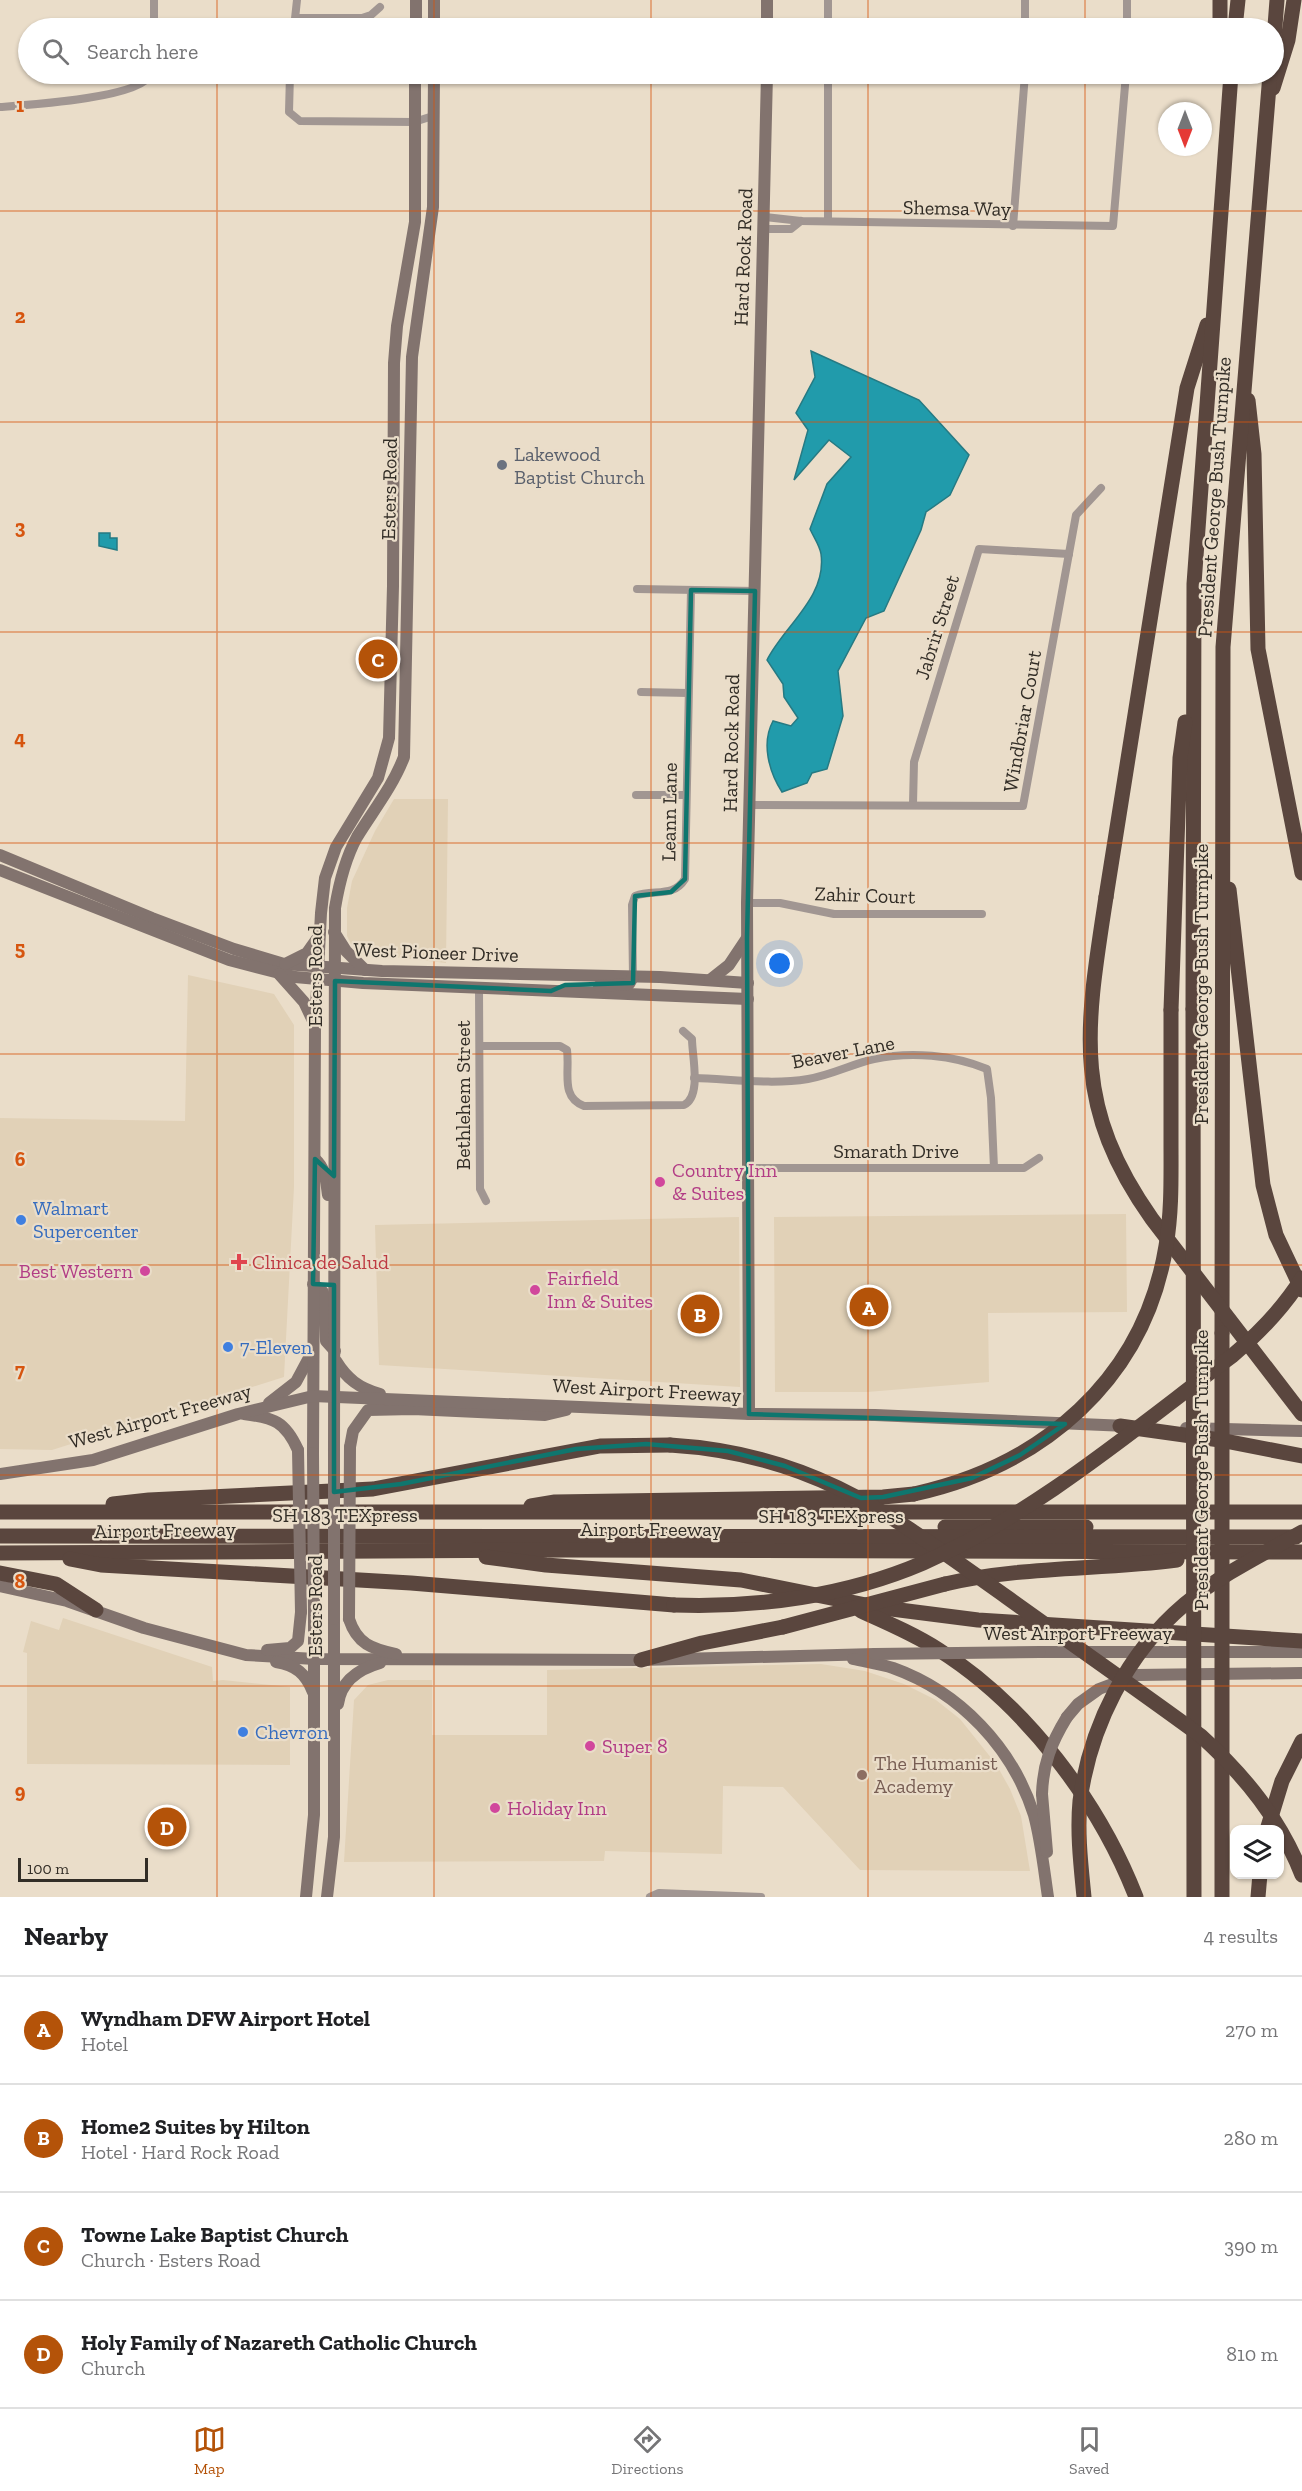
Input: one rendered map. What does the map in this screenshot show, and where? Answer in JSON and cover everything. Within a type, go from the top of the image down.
[{"type":"highway","points":[[1220,0],[1220,18]]},
{"type":"highway","points":[[1236,18],[1238,0]]},
{"type":"highway","points":[[1276,18],[1277,0]]},
{"type":"highway","points":[[1284,53],[1294,0]]},
{"type":"highway","points":[[1225,84],[1228,108]]},
{"type":"highway","name":"President George Bush Turnpike","points":[[1194,1897],[1192,675],[1197,542],[1231,84]]},
{"type":"highway","name":"President George Bush Turnpike","points":[[1222,1897],[1221,841],[1223,647],[1269,84]]},
{"type":"highway","points":[[1267,108],[1274,84]]},
{"type":"highway","points":[[1215,296],[1187,388],[1093,982],[1088,1036],[1096,1101],[1108,1141],[1124,1174],[1152,1219],[1302,1414]]},
{"type":"highway","points":[[1245,364],[1254,454],[1258,649],[1302,873]]},
{"type":"highway","points":[[482,1514],[555,1502],[873,1498],[914,1494],[972,1478],[999,1467],[1041,1442],[1085,1406],[1106,1382],[1136,1338],[1158,1282],[1171,1209],[1171,1010],[1180,758],[1192,675]]},
{"type":"highway","points":[[1221,841],[1235,927],[1263,1185],[1276,1235],[1302,1290]]},
{"type":"highway","points":[[39,1553],[101,1565],[411,1583],[674,1605],[746,1603],[837,1590],[902,1571],[976,1537],[1029,1505],[1232,1356],[1282,1307],[1302,1278]]},
{"type":"highway","points":[[1120,1425],[1302,1456]]},
{"type":"highway","points":[[55,1512],[150,1500],[373,1489],[600,1446],[669,1445],[728,1451],[812,1475],[858,1497],[927,1540],[1201,1736],[1229,1761],[1262,1801],[1285,1837],[1302,1875]]},
{"type":"highway","name":"Airport Freeway","points":[[0,1512],[482,1514],[1302,1512]]},
{"type":"highway","name":"SH 183 TEXpress","points":[[0,1528],[1302,1527]]},
{"type":"highway","points":[[1084,1897],[1080,1802],[1091,1750],[1120,1683],[1147,1642],[1186,1604],[1209,1586],[1302,1532]]},
{"type":"highway","name":"SH 183 TEXpress","points":[[0,1536],[1302,1537]]},
{"type":"highway","points":[[454,1550],[508,1561],[751,1582],[905,1612],[1030,1624],[1302,1641]]},
{"type":"highway","name":"Airport Freeway","points":[[0,1553],[454,1550],[1302,1552]]},
{"type":"highway","points":[[641,1660],[702,1643],[783,1627],[945,1584],[1002,1573],[1140,1565],[1238,1552]]},
{"type":"highway","points":[[0,1573],[56,1584],[96,1610]]},
{"type":"highway","points":[[838,1600],[940,1650],[1005,1702],[1070,1774],[1111,1840],[1136,1897]]},
{"type":"highway","points":[[1269,1825],[1282,1781],[1302,1741]]},
{"type":"highway","points":[[1258,1897],[1260,1879]]},
{"type":"main road","points":[[416,0],[416,18]]},
{"type":"main road","points":[[434,0],[434,18]]},
{"type":"main road","points":[[767,0],[767,18]]},
{"type":"main road","name":"Esters Road","points":[[306,1897],[314,1815],[313,1284],[317,974],[325,878],[336,847],[378,778],[387,749],[391,701],[394,372],[397,326],[415,222],[415,84]]},
{"type":"main road","name":"Esters Road","points":[[327,1897],[334,1837],[335,1723],[334,932],[338,887],[344,867],[356,839],[398,771],[404,757],[412,357],[431,230],[434,84]]},
{"type":"main road","name":"Hard Rock Road","points":[[749,1414],[750,1167],[747,903],[766,84]]},
{"type":"main road","points":[[393,563],[407,562]]},
{"type":"main road","points":[[391,701],[406,701]]},
{"type":"main road","name":"West Pioneer Drive","points":[[0,855],[281,969]]},
{"type":"main road","name":"West Pioneer Drive","points":[[0,870],[229,960],[281,969],[442,986],[748,999]]},
{"type":"main road","points":[[334,932],[346,951],[365,970]]},
{"type":"main road","points":[[315,1027],[304,1002],[281,969],[307,953],[320,935]]},
{"type":"main road","points":[[710,980],[729,965],[747,938]]},
{"type":"main road","name":"West Pioneer Drive","points":[[335,975],[365,970],[633,977],[748,983]]},
{"type":"main road","points":[[442,986],[454,981],[497,977],[500,973]]},
{"type":"main road","points":[[551,991],[564,986],[628,984],[633,977]]},
{"type":"main road","points":[[315,1159],[334,1159]]},
{"type":"main road","points":[[315,1159],[321,1164],[325,1174],[334,1216]]},
{"type":"main road","points":[[313,1284],[334,1285]]},
{"type":"main road","points":[[313,1284],[323,1292],[326,1341],[346,1377],[358,1386],[395,1399]]},
{"type":"main road","points":[[264,1406],[296,1382],[313,1350]]},
{"type":"main road","name":"West Airport Freeway","points":[[0,1474],[93,1460],[264,1406],[313,1396],[749,1414],[875,1415],[1302,1431]]},
{"type":"main road","points":[[421,1659],[364,1645],[354,1633],[350,1619],[350,1447],[353,1431],[368,1410],[413,1409],[545,1415],[579,1407]]},
{"type":"main road","points":[[238,1414],[267,1417],[281,1424],[290,1433],[298,1450],[301,1612],[298,1641],[290,1648],[246,1655]]},
{"type":"main road","name":"West Airport Freeway","points":[[0,1586],[22,1589],[96,1610],[144,1628],[246,1655],[315,1659],[641,1660],[826,1653],[1302,1652]]},
{"type":"main road","points":[[826,1653],[893,1668],[934,1687],[961,1706],[997,1743],[1021,1784],[1034,1816],[1048,1897]]},
{"type":"main road","points":[[246,1655],[296,1667],[307,1677],[314,1696]]},
{"type":"main road","points":[[335,1723],[339,1699],[352,1677],[358,1671],[393,1659]]},
{"type":"main road","points":[[1048,1897],[1047,1832],[1042,1794],[1044,1766],[1048,1752],[1067,1717],[1078,1704],[1099,1689],[1136,1675],[1302,1673]]},
{"type":"street","points":[[154,0],[154,18]]},
{"type":"street","points":[[297,0],[296,18],[362,18],[371,15],[380,7]]},
{"type":"street","points":[[828,0],[828,18]]},
{"type":"street","points":[[1025,0],[1025,18]]},
{"type":"street","points":[[1127,0],[1127,18]]},
{"type":"street","points":[[0,107],[109,94],[142,84]]},
{"type":"street","points":[[290,84],[289,112],[300,121],[414,122],[433,116]]},
{"type":"street","points":[[828,84],[828,221]]},
{"type":"street","points":[[1013,226],[1023,84]]},
{"type":"street","name":"Shemsa Way","points":[[764,223],[828,221],[1113,226],[1125,84]]},
{"type":"street","points":[[414,122],[433,131]]},
{"type":"street","name":"Windbriar Court","points":[[749,805],[1023,806],[1076,515],[1101,488]]},
{"type":"street","name":"Jabrir Street","points":[[913,804],[914,762],[979,549],[1069,554]]},
{"type":"street","points":[[637,589],[754,591]]},
{"type":"street","name":"Leann Lane","points":[[633,977],[632,905],[636,896],[647,892],[671,892],[679,888],[685,879],[691,590]]},
{"type":"street","points":[[641,692],[688,693]]},
{"type":"street","points":[[636,795],[686,795]]},
{"type":"street","name":"Zahir Court","points":[[747,903],[780,903],[834,914],[982,914]]},
{"type":"street","name":"Bethlehem Street","points":[[479,988],[480,1189],[486,1201]]},
{"type":"street","points":[[480,1046],[560,1046],[567,1050],[568,1095],[573,1102],[584,1106],[684,1105],[693,1096],[694,1078],[692,1039],[683,1031]]},
{"type":"street","name":"Beaver Lane","points":[[748,1079],[807,1079],[841,1072],[873,1059],[911,1055],[965,1059],[987,1069],[994,1168]]},
{"type":"street","points":[[694,1078],[748,1079]]},
{"type":"street","name":"Smarath Drive","points":[[750,1167],[1024,1168],[1039,1158]]},
{"type":"street","points":[[650,1896],[659,1893],[761,1897]]},
{"type":"highlighted area","points":[[691,590],[755,591],[747,938],[749,1414],[1065,1424],[1020,1455],[972,1478],[883,1497],[861,1498],[785,1466],[728,1451],[646,1444],[576,1449],[401,1484],[334,1492],[334,1285],[313,1284],[315,1159],[334,1176],[335,981],[551,991],[565,985],[633,983],[635,896],[671,892],[685,879]]},
{"type":"shaded area","points":[[394,799],[448,799],[446,963],[367,954],[351,944],[347,936],[347,908],[352,881],[375,831]]},
{"type":"shaded area","points":[[188,975],[274,994],[294,1025],[294,1187],[284,1377],[52,1450],[0,1449],[0,1118],[185,1121]]},
{"type":"shaded area","points":[[1126,1214],[1127,1312],[988,1313],[989,1382],[867,1392],[775,1392],[774,1217]]},
{"type":"shaded area","points":[[739,1217],[740,1387],[379,1365],[375,1225]]},
{"type":"shaded area","points":[[63,1618],[212,1667],[213,1681],[290,1687],[290,1765],[27,1764],[27,1653],[23,1652],[31,1621],[59,1630]]},
{"type":"shaded area","points":[[821,1664],[865,1671],[904,1684],[936,1700],[960,1719],[996,1764],[1010,1789],[1021,1816],[1030,1871],[860,1870],[783,1787],[723,1786],[722,1854],[605,1851],[604,1861],[344,1862],[354,1700],[368,1685],[388,1680],[432,1680],[432,1735],[547,1735],[547,1670]]},
{"type":"water","points":[[811,351],[919,400],[969,455],[950,495],[926,512],[921,530],[884,611],[866,618],[838,671],[843,716],[827,769],[812,773],[807,783],[782,792],[770,767],[767,748],[769,730],[773,721],[791,726],[798,718],[784,697],[783,684],[767,660],[774,647],[803,610],[817,584],[821,570],[821,554],[810,529],[827,484],[851,457],[829,440],[794,480],[808,430],[796,413],[815,377]]},
{"type":"water","points":[[99,533],[110,533],[110,538],[117,538],[117,550],[99,546]]},
{"type":"place","name":"Lakewood Baptist Church","points":[[502,465]]},
{"type":"place","name":"Towne Lake Baptist Church","points":[[378,659]]},
{"type":"place","name":"Country Inn & Suites","points":[[660,1182]]},
{"type":"place","name":"Walmart Supercenter","points":[[21,1220]]},
{"type":"place","name":"Clinica de Salud","points":[[239,1262]]},
{"type":"place","name":"Best Western","points":[[145,1271]]},
{"type":"place","name":"Fairfield Inn & Suites","points":[[535,1290]]},
{"type":"place","name":"Wyndham DFW Airport Hotel","points":[[869,1307]]},
{"type":"place","name":"Home2 Suites by Hilton","points":[[700,1314]]},
{"type":"place","name":"7-Eleven","points":[[228,1347]]},
{"type":"place","name":"Chevron","points":[[243,1732]]},
{"type":"place","name":"Super 8","points":[[590,1746]]},
{"type":"place","name":"The Humanist Academy","points":[[862,1775]]},
{"type":"place","name":"Holiday Inn","points":[[495,1808]]},
{"type":"place","name":"Holy Family of Nazareth Catholic Church","points":[[167,1827]]}]
